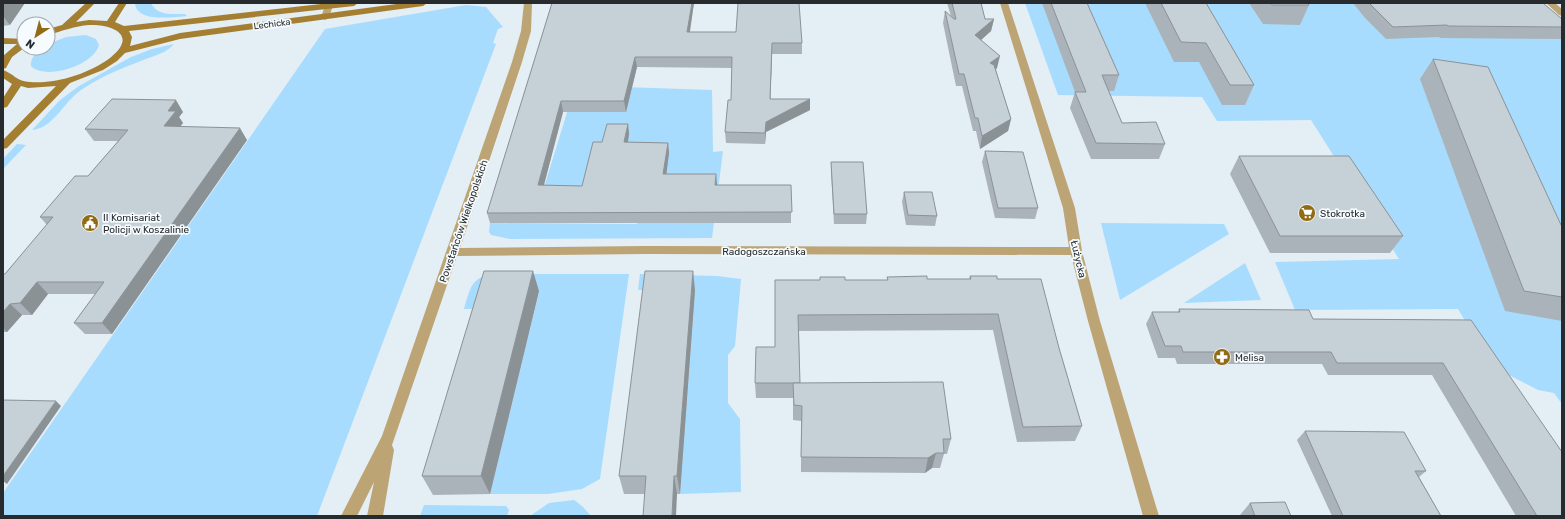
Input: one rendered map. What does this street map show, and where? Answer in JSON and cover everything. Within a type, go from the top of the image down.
[{"type":"street","points":[[66,26],[91,3]]},
{"type":"street","points":[[109,24],[123,3]]},
{"type":"street","name":"Lechicka","points":[[123,29],[330,4],[354,3]]},
{"type":"street","name":"Lechicka","points":[[122,51],[180,36],[423,3]]},
{"type":"street","name":"Powstańców Wielkopolskich","points":[[349,516],[389,437],[517,62],[526,31],[528,3]]},
{"type":"street","name":"Łużycka","points":[[1004,3],[1069,208],[1076,251],[1095,328],[1152,516]]},
{"type":"street","points":[[1550,3],[1562,13]]},
{"type":"street","points":[[325,17],[330,4]]},
{"type":"street","points":[[16,50],[8,56],[3,66],[7,79],[18,84],[32,85],[66,81],[100,68],[113,60],[128,43],[127,35],[123,29],[109,24],[89,23],[66,26],[56,29]]},
{"type":"street","points":[[3,41],[16,42]]},
{"type":"street","points":[[3,146],[66,81]]},
{"type":"street","points":[[3,105],[18,84]]},
{"type":"street","name":"Radogoszczańska","points":[[452,252],[637,250],[1076,251]]},
{"type":"street","name":"Powstańców Wielkopolskich","points":[[376,516],[389,437]]},
{"type":"shaded area","points":[[135,3],[151,3],[161,12],[170,14],[185,14],[187,16],[165,18],[148,16],[142,14],[137,9]]},
{"type":"shaded area","points":[[1025,3],[1521,3],[1562,39],[1562,404],[1554,393],[1538,390],[1493,367],[1458,309],[1295,310],[1275,262],[1399,259],[1311,120],[1217,121],[1202,97],[1058,95]]},
{"type":"shaded area","points":[[466,5],[486,7],[503,27],[498,29],[493,43],[496,44],[317,516],[3,516],[3,493],[325,29]]},
{"type":"shaded area","points":[[86,35],[96,39],[99,45],[88,59],[69,69],[47,72],[38,70],[31,66],[31,61],[34,56],[56,56],[56,41],[66,37]]},
{"type":"shaded area","points":[[174,44],[164,52],[118,70],[86,87],[76,94],[45,126],[32,130],[60,100],[79,86],[131,57],[152,49]]},
{"type":"shaded area","points":[[576,83],[624,87],[712,90],[713,152],[723,151],[712,238],[510,239],[491,235],[489,232],[490,223],[637,224],[644,193],[542,194]]},
{"type":"shaded area","points":[[17,144],[26,145],[3,169],[3,159]]},
{"type":"shaded area","points":[[1101,223],[1224,224],[1229,234],[1120,300]]},
{"type":"shaded area","points":[[1245,263],[1261,300],[1184,303]]},
{"type":"shaded area","points":[[495,274],[629,274],[600,479],[582,489],[548,494],[490,494],[539,292],[487,309],[464,309],[473,285],[476,281],[487,275]]},
{"type":"shaded area","points":[[640,274],[717,276],[741,279],[735,346],[728,355],[728,403],[740,419],[741,492],[680,494],[695,290],[638,290]]},
{"type":"shaded area","points":[[574,500],[591,516],[530,516],[549,503]]},
{"type":"shaded area","points":[[424,505],[506,506],[509,510],[507,516],[420,516]]},
{"type":"building","points":[[552,3],[692,3],[687,32],[736,32],[738,3],[799,3],[802,43],[772,43],[770,99],[810,99],[766,122],[765,133],[725,132],[728,100],[731,100],[732,57],[635,57],[624,101],[561,101],[538,185],[582,186],[593,142],[602,142],[607,124],[628,124],[624,142],[668,143],[663,174],[716,174],[715,185],[791,185],[792,212],[487,213]]},
{"type":"building","points":[[952,3],[981,3],[985,19],[994,19],[975,35],[1000,56],[990,63],[994,65],[1011,119],[982,136],[978,118],[975,118],[964,74],[959,74],[945,11],[956,19]]},
{"type":"building","points":[[1051,3],[1087,3],[1119,75],[1102,75],[1122,123],[1156,122],[1165,144],[1096,143],[1075,92],[1086,92]]},
{"type":"building","points":[[1161,3],[1206,3],[1254,85],[1230,85],[1206,43],[1181,42]]},
{"type":"building","points":[[1271,3],[1308,3],[1309,5],[1272,5]]},
{"type":"building","points":[[1369,3],[1543,3],[1562,19],[1562,27],[1447,25],[1393,27]]},
{"type":"building","points":[[1433,59],[1488,67],[1562,227],[1562,297],[1524,291]]},
{"type":"building","points":[[112,99],[176,100],[168,111],[176,111],[164,126],[240,128],[102,323],[74,323],[104,282],[37,282],[20,303],[10,304],[3,312],[3,274],[5,274],[53,217],[40,217],[75,176],[88,176],[128,130],[85,129]]},
{"type":"building","points":[[985,151],[1023,152],[1038,208],[998,208]]},
{"type":"building","name":"Stokrotka","points":[[1239,156],[1349,156],[1403,236],[1280,236]]},
{"type":"building","points":[[831,162],[863,162],[867,214],[834,214]]},
{"type":"building","points":[[904,192],[932,192],[937,216],[908,215]]},
{"type":"building","points":[[484,271],[533,271],[481,476],[422,476]]},
{"type":"building","points":[[645,271],[693,271],[677,476],[674,476],[672,516],[643,516],[646,476],[619,476]]},
{"type":"building","points":[[927,276],[927,279],[971,279],[970,276],[997,276],[997,279],[1041,279],[1082,426],[1023,427],[998,314],[798,315],[800,383],[755,383],[756,347],[775,347],[775,280],[820,280],[820,277],[845,277],[845,280],[888,280],[887,277]]},
{"type":"building","points":[[1179,309],[1309,310],[1313,319],[1471,320],[1562,452],[1562,516],[1537,516],[1443,363],[1337,363],[1331,352],[1183,352],[1181,346],[1165,346],[1152,312],[1180,312]]},
{"type":"building","points":[[943,382],[951,439],[943,439],[944,453],[936,453],[928,458],[801,457],[802,406],[794,405],[793,383]]},
{"type":"building","points":[[3,400],[56,401],[3,476]]},
{"type":"building","points":[[1305,431],[1404,432],[1426,471],[1415,471],[1441,516],[1343,516]]},
{"type":"building","points":[[1285,502],[1291,516],[1255,516],[1250,503]]},
{"type":"place","name":"Stokrotka","points":[[1307,213]]},
{"type":"place","name":"II Komisariat Policji w Koszalinie","points":[[90,223]]},
{"type":"place","name":"Melisa","points":[[1222,357]]}]
